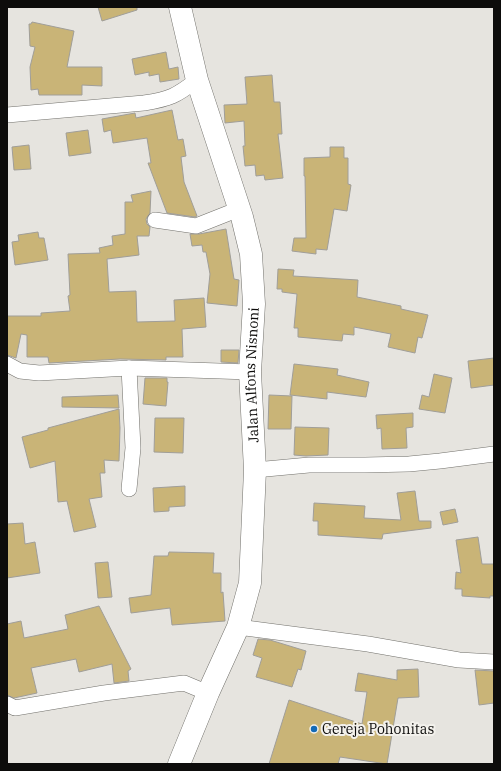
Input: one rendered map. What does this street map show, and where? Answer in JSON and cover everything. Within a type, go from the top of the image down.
[{"type":"main road","name":"Jalan Alfons Nisnoni","points":[[179,764],[208,693],[238,627],[250,583],[255,470],[250,372],[254,304],[251,254],[239,209],[197,80],[180,7]]},
{"type":"street","points":[[7,115],[144,103],[165,99],[178,94],[197,80]]},
{"type":"street","points":[[155,220],[196,226],[239,209]]},
{"type":"street","points":[[7,364],[20,371],[39,373],[129,368],[250,372]]},
{"type":"street","points":[[129,368],[133,448],[129,489]]},
{"type":"street","points":[[255,470],[309,465],[409,464],[494,454]]},
{"type":"street","points":[[238,627],[368,644],[459,660],[494,662]]},
{"type":"street","points":[[7,704],[15,708],[104,693],[184,683],[208,693]]},
{"type":"building","points":[[98,7],[137,7],[137,10],[102,21]]},
{"type":"building","points":[[32,22],[74,31],[67,67],[102,67],[102,86],[82,85],[82,95],[39,95],[38,89],[31,90],[30,67],[35,47],[30,46],[29,24]]},
{"type":"building","points":[[166,52],[169,69],[178,67],[179,79],[160,82],[159,74],[149,76],[149,72],[135,75],[132,59]]},
{"type":"building","points":[[272,75],[274,102],[280,102],[282,134],[278,134],[283,178],[265,180],[264,175],[256,176],[255,165],[245,166],[243,146],[245,146],[244,121],[225,123],[224,105],[247,104],[245,77]]},
{"type":"building","points":[[172,110],[178,140],[183,139],[186,156],[181,157],[184,182],[197,216],[195,217],[167,213],[148,163],[151,163],[147,138],[113,143],[111,130],[104,132],[102,119],[135,113],[136,118]]},
{"type":"building","points":[[88,130],[91,153],[69,156],[66,133]]},
{"type":"building","points":[[29,145],[31,169],[14,170],[12,147]]},
{"type":"building","points":[[330,147],[344,147],[344,158],[348,158],[348,184],[351,185],[347,211],[334,209],[327,250],[316,249],[316,254],[292,251],[294,238],[306,238],[304,158],[330,157]]},
{"type":"building","points":[[151,191],[150,213],[146,219],[147,224],[150,227],[149,236],[137,236],[139,255],[107,259],[109,292],[136,291],[137,322],[175,321],[174,300],[204,298],[206,327],[182,329],[183,357],[166,357],[166,360],[120,359],[49,363],[48,357],[27,357],[27,335],[21,334],[16,358],[7,355],[7,316],[41,316],[41,313],[70,311],[68,296],[70,295],[68,254],[100,253],[99,248],[113,245],[112,236],[125,234],[125,202],[133,202],[131,195]]},
{"type":"building","points":[[226,229],[234,279],[239,280],[237,306],[207,303],[210,274],[206,252],[203,252],[202,245],[192,246],[190,234],[199,234]]},
{"type":"building","points":[[38,232],[39,238],[44,238],[48,260],[15,265],[12,242],[19,241],[18,235]]},
{"type":"building","points":[[278,269],[294,270],[293,276],[358,280],[357,297],[401,306],[401,309],[428,315],[422,338],[418,337],[415,353],[388,347],[391,334],[354,327],[354,335],[343,334],[342,341],[298,337],[298,328],[294,328],[297,294],[282,292],[282,289],[277,289]]},
{"type":"building","points":[[221,350],[239,350],[238,363],[221,362]]},
{"type":"building","points":[[494,358],[494,385],[471,388],[468,361]]},
{"type":"building","points":[[294,364],[338,369],[337,375],[369,382],[366,397],[327,392],[327,399],[290,395]]},
{"type":"building","points":[[434,374],[452,378],[445,413],[419,409],[422,395],[429,397]]},
{"type":"building","points":[[145,378],[167,378],[166,406],[143,404]]},
{"type":"building","points":[[118,395],[119,408],[62,407],[62,397]]},
{"type":"building","points":[[269,395],[292,396],[291,429],[268,429]]},
{"type":"building","points":[[119,409],[119,461],[104,460],[105,473],[100,473],[102,497],[89,499],[96,527],[74,532],[67,501],[58,502],[55,461],[30,468],[22,437],[48,430],[48,428]]},
{"type":"building","points":[[413,413],[413,427],[406,428],[407,448],[382,449],[381,428],[377,429],[376,415]]},
{"type":"building","points":[[155,418],[184,418],[183,453],[154,452]]},
{"type":"building","points":[[295,427],[329,428],[328,455],[294,455]]},
{"type":"building","points":[[185,486],[185,506],[169,507],[169,511],[154,512],[153,488]]},
{"type":"building","points":[[415,491],[419,521],[431,521],[431,528],[383,534],[382,539],[318,535],[318,521],[313,521],[314,503],[365,506],[364,518],[401,520],[397,493]]},
{"type":"building","points":[[455,509],[458,522],[443,525],[440,512]]},
{"type":"building","points":[[23,523],[25,544],[35,542],[40,573],[7,578],[7,524]]},
{"type":"building","points":[[478,537],[482,564],[494,564],[494,596],[490,596],[490,598],[462,596],[462,589],[455,589],[456,572],[461,573],[456,540]]},
{"type":"building","points":[[169,552],[214,553],[213,573],[221,573],[221,593],[223,592],[225,621],[172,625],[170,608],[131,613],[129,598],[151,595],[154,556],[168,556]]},
{"type":"building","points":[[108,562],[112,597],[98,598],[95,563]]},
{"type":"building","points":[[99,606],[131,669],[128,671],[129,681],[114,683],[112,664],[79,672],[76,659],[31,668],[37,693],[14,698],[7,695],[7,624],[21,621],[24,638],[68,629],[65,615]]},
{"type":"building","points":[[258,639],[270,640],[306,651],[301,670],[298,669],[292,687],[256,677],[262,658],[253,655]]},
{"type":"building","points":[[418,669],[419,697],[398,698],[387,764],[340,757],[338,764],[269,764],[289,700],[362,724],[367,692],[355,691],[358,673],[397,680],[397,670]]},
{"type":"building","points":[[475,670],[494,671],[494,703],[479,705]]},
{"type":"place","name":"Gereja Pohonitas","points":[[314,729]]}]
